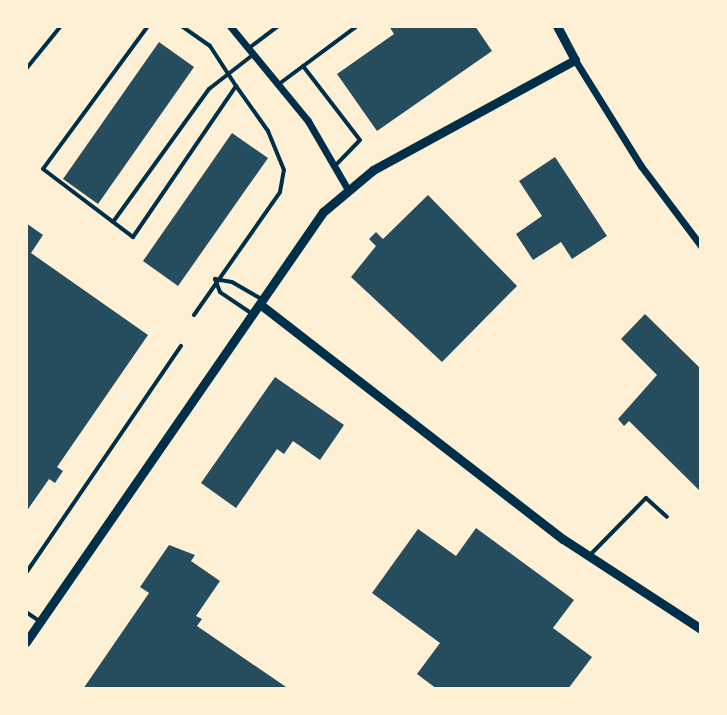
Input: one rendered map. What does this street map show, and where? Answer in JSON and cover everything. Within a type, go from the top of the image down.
[{"type":"street","points":[[230,26],[279,84],[347,188]]},
{"type":"street","points":[[557,26],[641,166],[701,246]]},
{"type":"street","points":[[26,642],[323,212],[347,188],[436,133],[575,60]]},
{"type":"street","points":[[263,303],[588,557],[701,629]]},
{"type":"lane","points":[[26,69],[61,26]]},
{"type":"lane","points":[[148,26],[43,169],[133,237],[236,86]]},
{"type":"lane","points":[[181,26],[210,46],[231,71],[236,86],[282,159],[280,192],[215,279],[194,315]]},
{"type":"lane","points":[[113,222],[209,89],[278,26]]},
{"type":"lane","points":[[279,84],[357,26]]},
{"type":"lane","points":[[303,66],[360,140],[335,166]]},
{"type":"lane","points":[[215,279],[232,282],[263,303]]},
{"type":"lane","points":[[215,279],[220,292],[254,315]]},
{"type":"lane","points":[[26,573],[28,564],[181,346]]},
{"type":"lane","points":[[588,557],[646,498],[667,517]]},
{"type":"lane","points":[[26,612],[40,621]]},
{"type":"building","points":[[389,26],[475,26],[492,51],[377,131],[337,74],[394,34]]},
{"type":"building","points":[[159,42],[194,67],[98,204],[63,179]]},
{"type":"building","points":[[232,133],[268,158],[178,286],[143,261]]},
{"type":"building","points":[[555,157],[607,236],[572,259],[561,242],[533,260],[516,234],[542,216],[519,181]]},
{"type":"building","points":[[428,195],[517,286],[442,362],[351,277],[376,246],[369,239],[376,232],[383,239]]},
{"type":"building","points":[[26,223],[43,235],[31,253],[148,335],[57,467],[63,471],[55,483],[49,479],[26,512]]},
{"type":"building","points":[[645,314],[701,369],[701,492],[629,421],[624,426],[618,419],[657,375],[621,339]]},
{"type":"building","points":[[275,377],[344,425],[320,460],[293,441],[284,454],[277,449],[236,508],[201,483]]},
{"type":"building","points":[[476,528],[574,600],[553,628],[592,657],[568,689],[437,689],[417,674],[440,643],[372,593],[418,529],[456,556]]},
{"type":"building","points":[[169,545],[195,555],[191,561],[220,581],[196,616],[202,619],[197,626],[289,689],[83,689],[149,593],[140,587]]}]
